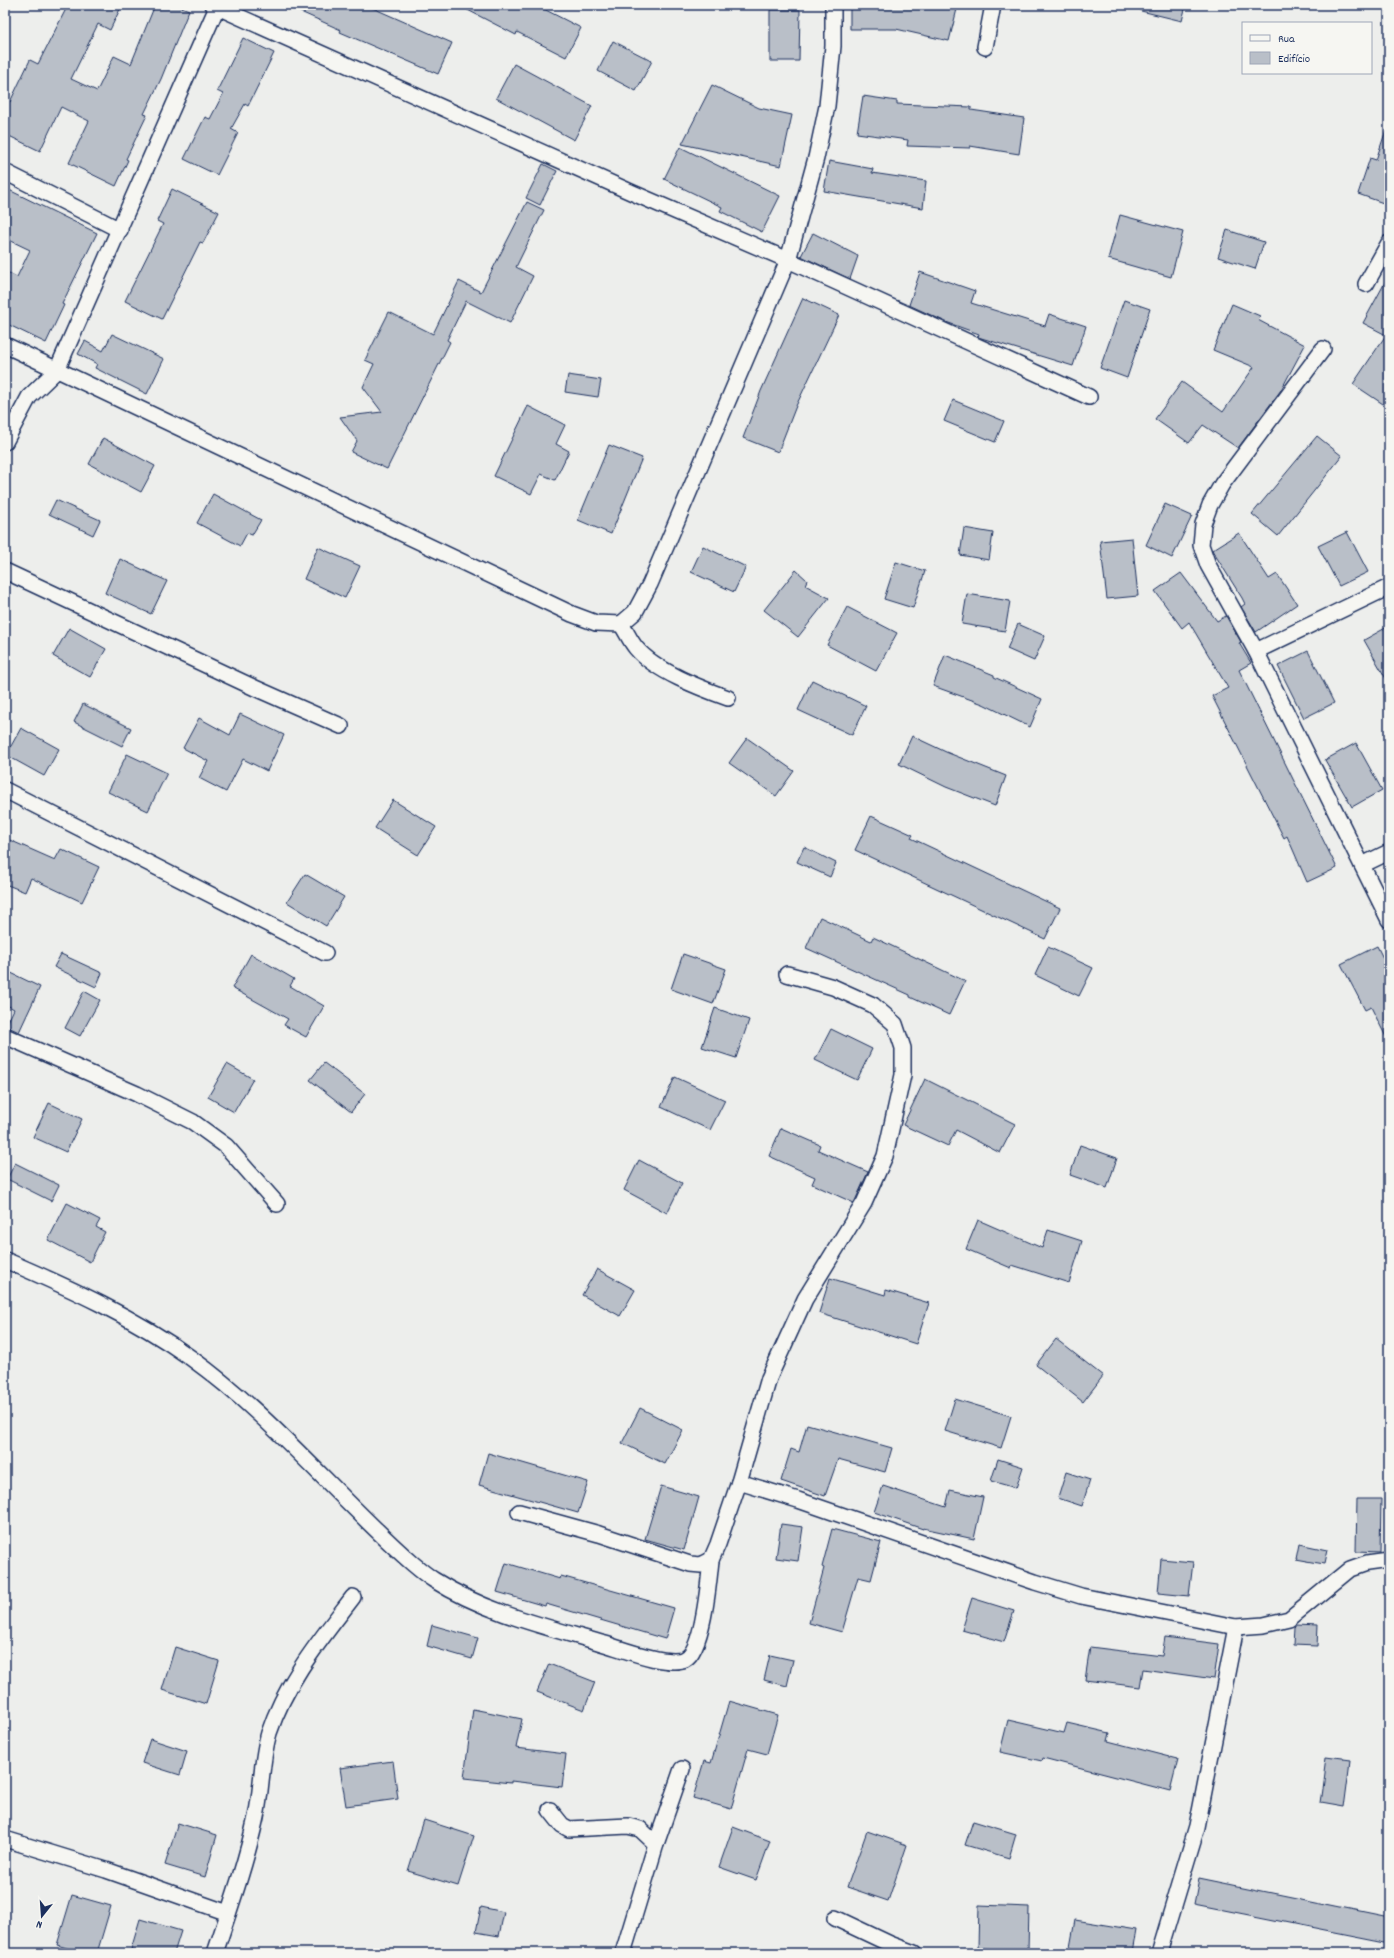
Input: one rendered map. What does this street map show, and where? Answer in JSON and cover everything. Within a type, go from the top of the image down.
[{"type":"street","points":[[5,345],[572,614],[596,623],[621,624],[635,612],[650,584],[788,260],[816,158],[827,106],[832,46],[833,5]]},
{"type":"street","points":[[985,46],[994,5]]},
{"type":"street","points":[[5,442],[29,397],[57,370],[120,230],[216,6],[788,260],[1089,397]]},
{"type":"street","points":[[5,172],[120,230]]},
{"type":"street","points":[[1366,284],[1389,243]]},
{"type":"street","points":[[1323,349],[1222,484],[1210,505],[1203,524],[1201,545],[1208,565],[1256,652],[1389,920]]},
{"type":"street","points":[[5,571],[255,688],[341,726]]},
{"type":"street","points":[[1256,652],[1389,587]]},
{"type":"street","points":[[621,624],[636,648],[658,666],[682,680],[728,698]]},
{"type":"street","points":[[5,790],[325,953]]},
{"type":"street","points":[[1362,865],[1389,852]]},
{"type":"street","points":[[5,1260],[130,1318],[192,1358],[247,1403],[302,1456],[382,1538],[432,1580],[469,1599],[516,1618],[663,1660],[677,1662],[686,1659],[694,1650],[704,1616],[711,1560],[739,1482],[769,1378],[805,1299],[864,1203],[885,1156],[903,1075],[903,1048],[895,1024],[873,1005],[833,987],[787,974]]},
{"type":"street","points":[[5,1036],[137,1094],[193,1122],[226,1146],[277,1204]]},
{"type":"street","points":[[739,1482],[798,1500],[1035,1582],[1081,1596],[1236,1626],[1264,1625],[1289,1619],[1350,1569],[1367,1563],[1389,1560]]},
{"type":"street","points":[[520,1512],[599,1534],[690,1564],[701,1565],[711,1560]]},
{"type":"street","points":[[215,1953],[250,1844],[269,1733],[286,1692],[311,1653],[353,1597]]},
{"type":"street","points":[[1159,1953],[1197,1827],[1236,1626]]},
{"type":"street","points":[[623,1953],[656,1844],[682,1769]]},
{"type":"street","points":[[550,1810],[562,1825],[569,1829],[628,1826],[640,1829],[656,1844]]},
{"type":"street","points":[[5,1839],[94,1866],[228,1913]]},
{"type":"street","points":[[835,1918],[914,1953]]},
{"type":"building","points":[[68,5],[122,5],[110,30],[98,24],[71,79],[97,91],[114,56],[131,64],[155,5],[176,5],[189,10],[161,79],[144,114],[147,115],[126,159],[128,160],[116,186],[69,163],[89,121],[61,107],[40,151],[5,134],[5,100],[10,102],[30,60],[38,64]]},
{"type":"building","points":[[285,5],[366,5],[452,43],[438,74],[340,32],[341,30]]},
{"type":"building","points":[[458,5],[536,5],[581,28],[566,57],[517,32],[516,35]]},
{"type":"building","points":[[850,5],[958,5],[949,41],[896,29],[850,29]]},
{"type":"building","points":[[1141,5],[1186,5],[1182,21],[1141,11]]},
{"type":"building","points":[[770,10],[800,10],[799,61],[770,61]]},
{"type":"building","points":[[243,38],[274,53],[248,106],[245,104],[231,129],[238,133],[217,175],[184,159],[205,117],[210,119],[223,94],[217,91]]},
{"type":"building","points":[[613,41],[652,61],[636,91],[598,71]]},
{"type":"building","points":[[514,64],[592,106],[574,140],[496,98]]},
{"type":"building","points":[[712,85],[759,108],[792,115],[781,166],[682,144]]},
{"type":"building","points":[[863,96],[897,101],[897,104],[971,107],[971,110],[1024,118],[1019,154],[970,146],[970,148],[907,146],[908,140],[857,133]]},
{"type":"building","points":[[1386,130],[1389,130],[1389,205],[1358,194],[1370,158],[1376,160]]},
{"type":"building","points":[[680,147],[780,196],[762,232],[720,211],[722,207],[664,179]]},
{"type":"building","points":[[829,161],[873,169],[872,173],[926,181],[923,208],[824,191]]},
{"type":"building","points":[[543,164],[557,171],[540,205],[526,198]]},
{"type":"building","points":[[5,188],[97,233],[62,304],[64,305],[46,343],[5,323],[5,271],[17,277],[30,250],[5,238]]},
{"type":"building","points":[[172,189],[219,212],[203,243],[200,242],[162,319],[125,301],[163,224],[157,221]]},
{"type":"building","points":[[527,202],[544,210],[516,267],[533,276],[510,323],[466,301],[447,340],[450,342],[387,469],[351,452],[357,441],[340,417],[382,412],[363,387],[374,364],[365,360],[389,312],[433,334],[459,281],[481,292]]},
{"type":"building","points":[[1120,215],[1183,232],[1171,277],[1108,259]]},
{"type":"building","points":[[1227,230],[1264,242],[1255,269],[1218,257]]},
{"type":"building","points":[[813,233],[858,256],[850,279],[801,256]]},
{"type":"building","points":[[920,272],[975,291],[971,303],[1045,326],[1049,314],[1086,326],[1073,366],[978,337],[979,334],[946,322],[909,305]]},
{"type":"building","points":[[1389,275],[1389,408],[1353,384],[1386,335],[1363,323]]},
{"type":"building","points":[[803,298],[839,315],[796,406],[778,452],[743,438],[761,391]]},
{"type":"building","points":[[1124,300],[1150,309],[1127,378],[1100,368]]},
{"type":"building","points":[[1232,304],[1260,316],[1258,320],[1305,345],[1281,390],[1238,448],[1203,425],[1189,443],[1155,419],[1182,382],[1223,412],[1254,367],[1213,350]]},
{"type":"building","points":[[112,334],[164,359],[147,394],[95,368],[97,364],[78,354],[85,341],[103,351]]},
{"type":"building","points":[[568,375],[601,380],[598,397],[565,392]]},
{"type":"building","points":[[953,400],[1004,421],[995,442],[944,421]]},
{"type":"building","points":[[528,406],[565,425],[556,444],[569,451],[555,480],[541,474],[531,494],[494,476]]},
{"type":"building","points":[[1317,436],[1342,456],[1278,536],[1252,514]]},
{"type":"building","points":[[103,438],[155,466],[141,492],[89,464]]},
{"type":"building","points":[[609,445],[642,458],[611,534],[578,520]]},
{"type":"building","points":[[213,494],[261,520],[252,535],[247,533],[240,546],[197,523]]},
{"type":"building","points":[[56,500],[100,520],[93,535],[49,514]]},
{"type":"building","points":[[1165,504],[1192,516],[1172,558],[1146,545]]},
{"type":"building","points":[[964,528],[993,533],[989,560],[960,555]]},
{"type":"building","points":[[1347,532],[1368,572],[1339,586],[1318,546]]},
{"type":"building","points":[[1239,533],[1269,579],[1277,574],[1297,604],[1256,632],[1241,607],[1245,604],[1242,598],[1212,550]]},
{"type":"building","points":[[1132,538],[1138,596],[1107,599],[1100,541]]},
{"type":"building","points":[[703,546],[746,567],[734,592],[691,572]]},
{"type":"building","points":[[318,547],[360,566],[345,598],[304,579]]},
{"type":"building","points":[[120,559],[167,581],[151,614],[105,593]]},
{"type":"building","points":[[896,562],[925,571],[913,608],[884,599]]},
{"type":"building","points":[[796,570],[807,580],[805,585],[829,598],[798,637],[764,610]]},
{"type":"building","points":[[1181,573],[1217,621],[1226,616],[1241,642],[1239,643],[1251,663],[1239,670],[1337,868],[1307,882],[1287,836],[1284,838],[1212,696],[1228,688],[1189,622],[1182,628],[1155,591]]},
{"type":"building","points":[[967,594],[1010,601],[1005,631],[962,624]]},
{"type":"building","points":[[847,607],[897,633],[876,671],[827,645]]},
{"type":"building","points":[[1018,624],[1045,636],[1034,661],[1007,649]]},
{"type":"building","points":[[1389,626],[1389,684],[1364,640]]},
{"type":"building","points":[[69,628],[106,649],[90,677],[53,656]]},
{"type":"building","points":[[1308,651],[1334,703],[1304,718],[1278,666]]},
{"type":"building","points":[[945,655],[994,675],[994,677],[1042,699],[1030,727],[983,704],[933,686]]},
{"type":"building","points":[[812,680],[866,706],[852,735],[798,710]]},
{"type":"building","points":[[83,704],[131,728],[122,746],[74,722]]},
{"type":"building","points":[[240,714],[284,735],[267,771],[243,759],[226,792],[199,778],[208,761],[183,748],[199,718],[230,735]]},
{"type":"building","points":[[21,728],[59,749],[44,776],[6,755]]},
{"type":"building","points":[[912,736],[946,752],[1006,776],[995,806],[946,787],[899,764]]},
{"type":"building","points":[[747,738],[794,771],[776,796],[729,763]]},
{"type":"building","points":[[1356,743],[1382,790],[1352,807],[1325,760]]},
{"type":"building","points":[[127,754],[167,773],[148,811],[108,792]]},
{"type":"building","points":[[393,800],[436,827],[418,855],[375,828]]},
{"type":"building","points":[[871,816],[913,835],[911,838],[1060,908],[1045,939],[855,850]]},
{"type":"building","points":[[5,838],[55,860],[61,849],[99,867],[82,902],[31,878],[25,892],[5,884]]},
{"type":"building","points":[[804,847],[836,863],[830,877],[797,862]]},
{"type":"building","points":[[305,874],[344,897],[326,926],[287,902]]},
{"type":"building","points":[[820,917],[871,941],[873,937],[965,981],[949,1015],[910,997],[910,995],[806,948]]},
{"type":"building","points":[[1377,946],[1389,970],[1389,1043],[1371,1007],[1365,1010],[1341,964]]},
{"type":"building","points":[[1048,947],[1093,968],[1079,996],[1035,975]]},
{"type":"building","points":[[61,954],[102,973],[96,987],[54,967]]},
{"type":"building","points":[[251,954],[294,979],[290,986],[324,1006],[306,1037],[284,1025],[288,1019],[232,988]]},
{"type":"building","points":[[683,954],[726,969],[713,1004],[671,989]]},
{"type":"building","points":[[5,970],[40,987],[19,1032],[6,1026],[14,1009],[5,1004]]},
{"type":"building","points":[[84,991],[100,1000],[80,1036],[65,1028]]},
{"type":"building","points":[[715,1008],[749,1020],[736,1058],[702,1047]]},
{"type":"building","points":[[831,1029],[872,1049],[857,1080],[815,1060]]},
{"type":"building","points":[[324,1063],[365,1094],[351,1112],[310,1080]]},
{"type":"building","points":[[227,1064],[253,1079],[234,1112],[208,1097]]},
{"type":"building","points":[[675,1077],[725,1100],[710,1130],[661,1107]]},
{"type":"building","points":[[925,1079],[1015,1124],[1000,1153],[956,1130],[948,1146],[903,1125]]},
{"type":"building","points":[[49,1103],[82,1119],[66,1152],[33,1137]]},
{"type":"building","points":[[781,1128],[820,1145],[818,1150],[868,1172],[854,1203],[812,1184],[815,1177],[769,1156]]},
{"type":"building","points":[[1080,1145],[1117,1158],[1107,1188],[1070,1175]]},
{"type":"building","points":[[639,1160],[682,1183],[667,1213],[624,1190]]},
{"type":"building","points":[[15,1163],[59,1185],[51,1201],[7,1179]]},
{"type":"building","points":[[67,1203],[100,1220],[96,1227],[105,1232],[90,1262],[48,1240]]},
{"type":"building","points":[[978,1220],[1042,1248],[1048,1230],[1082,1241],[1069,1283],[1012,1265],[1011,1268],[966,1249]]},
{"type":"building","points":[[597,1269],[635,1290],[620,1316],[582,1295]]},
{"type":"building","points":[[830,1278],[885,1295],[886,1290],[929,1303],[916,1344],[819,1313]]},
{"type":"building","points":[[1056,1339],[1103,1376],[1083,1402],[1036,1365]]},
{"type":"building","points":[[955,1399],[1011,1416],[1001,1448],[945,1431]]},
{"type":"building","points":[[640,1408],[683,1430],[665,1464],[622,1443]]},
{"type":"building","points":[[807,1424],[892,1448],[885,1472],[838,1459],[825,1496],[781,1481],[791,1449],[799,1452]]},
{"type":"building","points":[[488,1453],[588,1482],[578,1513],[479,1485]]},
{"type":"building","points":[[998,1459],[1023,1467],[1016,1488],[991,1481]]},
{"type":"building","points":[[1066,1472],[1090,1480],[1082,1506],[1058,1498]]},
{"type":"building","points":[[661,1486],[699,1497],[684,1550],[645,1539]]},
{"type":"building","points":[[883,1486],[946,1507],[950,1490],[983,1497],[974,1539],[923,1529],[874,1512]]},
{"type":"building","points":[[1357,1499],[1381,1499],[1380,1552],[1356,1551]]},
{"type":"building","points":[[781,1524],[803,1527],[798,1561],[776,1558]]},
{"type":"building","points":[[832,1529],[881,1542],[871,1580],[858,1577],[842,1632],[809,1623],[824,1568],[822,1567]]},
{"type":"building","points":[[1299,1544],[1327,1550],[1324,1564],[1296,1559]]},
{"type":"building","points":[[1161,1559],[1193,1562],[1189,1596],[1158,1593]]},
{"type":"building","points":[[506,1563],[560,1579],[561,1576],[674,1608],[665,1639],[546,1604],[545,1606],[497,1592]]},
{"type":"building","points":[[972,1598],[1014,1611],[1004,1642],[962,1630]]},
{"type":"building","points":[[432,1625],[478,1638],[472,1659],[427,1646]]},
{"type":"building","points":[[1296,1625],[1318,1626],[1317,1646],[1293,1645],[1294,1627]]},
{"type":"building","points":[[1165,1637],[1219,1644],[1214,1679],[1143,1669],[1140,1687],[1085,1680],[1090,1647],[1162,1656]]},
{"type":"building","points":[[175,1647],[219,1661],[206,1704],[162,1690]]},
{"type":"building","points":[[770,1655],[793,1660],[787,1686],[764,1680]]},
{"type":"building","points":[[549,1664],[595,1682],[584,1710],[537,1692]]},
{"type":"building","points":[[729,1701],[778,1715],[767,1754],[748,1749],[731,1809],[693,1798],[704,1761],[711,1763]]},
{"type":"building","points":[[473,1709],[522,1719],[516,1748],[566,1754],[562,1787],[511,1781],[511,1783],[464,1778]]},
{"type":"building","points":[[1008,1720],[1064,1733],[1067,1723],[1110,1733],[1108,1741],[1178,1759],[1170,1791],[1043,1758],[1042,1761],[1000,1752]]},
{"type":"building","points":[[150,1739],[187,1751],[180,1775],[142,1763]]},
{"type":"building","points":[[1326,1758],[1349,1761],[1343,1807],[1320,1803]]},
{"type":"building","points":[[393,1761],[398,1799],[346,1806],[340,1768]]},
{"type":"building","points":[[424,1820],[474,1836],[458,1886],[408,1871]]},
{"type":"building","points":[[973,1821],[1016,1834],[1009,1858],[965,1845]]},
{"type":"building","points":[[178,1823],[217,1835],[205,1877],[165,1865]]},
{"type":"building","points":[[733,1827],[770,1841],[756,1880],[719,1867]]},
{"type":"building","points":[[867,1831],[907,1845],[888,1901],[847,1887]]},
{"type":"building","points":[[1199,1878],[1389,1917],[1389,1943],[1194,1904]]},
{"type":"building","points":[[72,1895],[111,1906],[97,1953],[83,1953],[57,1945]]},
{"type":"building","points":[[979,1905],[1029,1907],[1028,1950],[978,1948]]},
{"type":"building","points":[[481,1907],[504,1912],[499,1936],[476,1932]]},
{"type":"building","points":[[140,1919],[181,1931],[174,1953],[130,1953]]},
{"type":"building","points":[[1075,1920],[1136,1930],[1132,1953],[1069,1953]]}]
